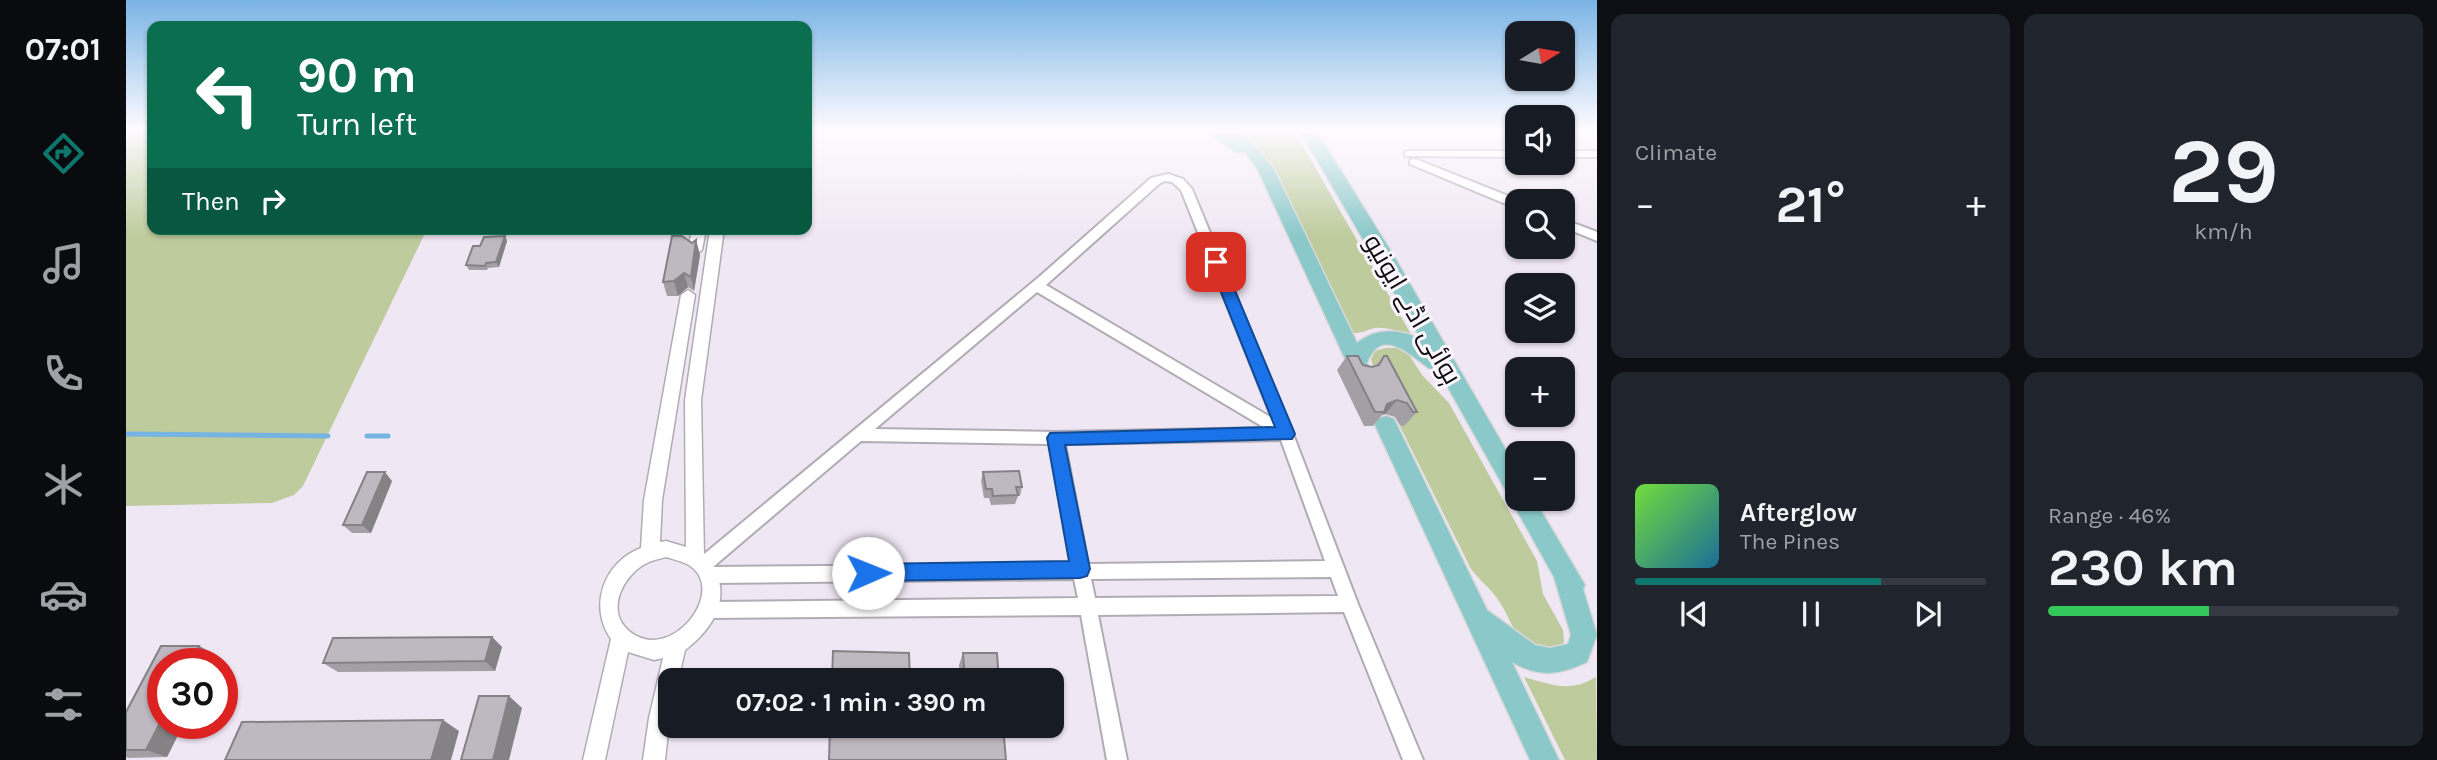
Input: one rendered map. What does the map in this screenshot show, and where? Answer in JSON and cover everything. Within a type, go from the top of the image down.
[{"type":"main road","points":[[1262,164],[1359,367],[1360,352],[1373,341],[1399,339],[1414,345],[1451,375]]},
{"type":"main road","name":"ہوائی اڈے ایونیو","points":[[1328,164],[1505,469]]},
{"type":"main road","points":[[1386,425],[1545,760]]},
{"type":"main road","points":[[1529,511],[1597,629]]},
{"type":"main road","points":[[1476,616],[1534,660],[1562,663],[1578,653],[1584,635],[1565,573]]},
{"type":"street","points":[[1426,164],[1505,199]]},
{"type":"street","points":[[702,566],[1036,285],[1155,181],[1164,177],[1180,181],[1286,434],[1335,569],[1413,760]]},
{"type":"street","points":[[1575,228],[1597,237]]},
{"type":"street","points":[[697,240],[717,235],[693,400],[702,566],[712,587],[709,610],[700,625],[676,644],[645,649],[621,637],[612,626],[608,612],[614,582],[624,569],[650,552],[666,550],[681,551],[702,566],[1335,569]]},
{"type":"street","points":[[1036,285],[1286,434]]},
{"type":"street","points":[[650,552],[653,500],[688,295]]},
{"type":"street","points":[[859,435],[1056,438],[1286,434]]},
{"type":"street","points":[[1056,438],[1117,760]]},
{"type":"street","points":[[709,610],[1349,604]]},
{"type":"street","points":[[594,760],[621,637]]},
{"type":"street","points":[[654,760],[659,718],[676,644]]},
{"type":"shaded area","points":[[126,164],[147,164],[147,235],[812,235],[812,164],[1505,164],[1505,175],[1575,175],[1575,164],[1597,164],[1597,760],[126,760]]},
{"type":"green space","points":[[126,164],[147,164],[147,235],[424,235],[303,486],[294,495],[272,503],[126,506]]},
{"type":"green space","points":[[1268,164],[1313,164],[1412,336],[1380,328],[1351,333]]},
{"type":"green space","points":[[1398,348],[1408,353],[1422,375],[1449,403],[1505,504],[1505,511],[1509,511],[1537,561],[1543,594],[1563,630],[1564,642],[1558,650],[1531,646],[1522,640],[1501,604],[1471,569],[1376,378],[1371,359],[1375,351]]},
{"type":"green space","points":[[1524,677],[1552,685],[1569,686],[1596,677],[1597,760],[1565,760]]},
{"type":"building","points":[[505,236],[496,262],[486,263],[485,266],[466,265],[473,246],[480,246],[484,237]]},
{"type":"building","points":[[672,236],[682,236],[692,243],[696,240],[691,277],[684,273],[674,281],[663,282]]},
{"type":"building","points":[[1347,356],[1358,356],[1363,365],[1372,367],[1379,365],[1384,356],[1387,356],[1417,412],[1413,412],[1407,403],[1397,400],[1387,404],[1384,412],[1375,412]]},
{"type":"building","points":[[1019,471],[1022,487],[1016,487],[1018,495],[993,496],[992,489],[986,489],[983,472]]},
{"type":"building","points":[[367,472],[385,472],[362,525],[343,525]]},
{"type":"building","points":[[492,637],[485,661],[323,663],[333,638]]},
{"type":"building","points":[[161,646],[199,646],[198,648],[160,648]]},
{"type":"building","points":[[833,651],[909,653],[910,668],[832,668]]},
{"type":"building","points":[[963,653],[997,653],[998,668],[964,668]]},
{"type":"building","points":[[147,672],[147,739],[152,739],[146,750],[126,750],[126,712]]},
{"type":"building","points":[[479,696],[509,696],[493,760],[461,760]]},
{"type":"building","points":[[443,720],[431,760],[225,760],[234,739],[238,739],[242,722]]},
{"type":"building","points":[[830,738],[1004,738],[1006,760],[829,760]]},
{"type":"waterway","points":[[126,434],[328,436]]},
{"type":"waterway","points":[[367,436],[388,436]]},
{"type":"route","points":[[868,573],[1080,569],[1056,438],[1286,434],[1216,262]]}]
